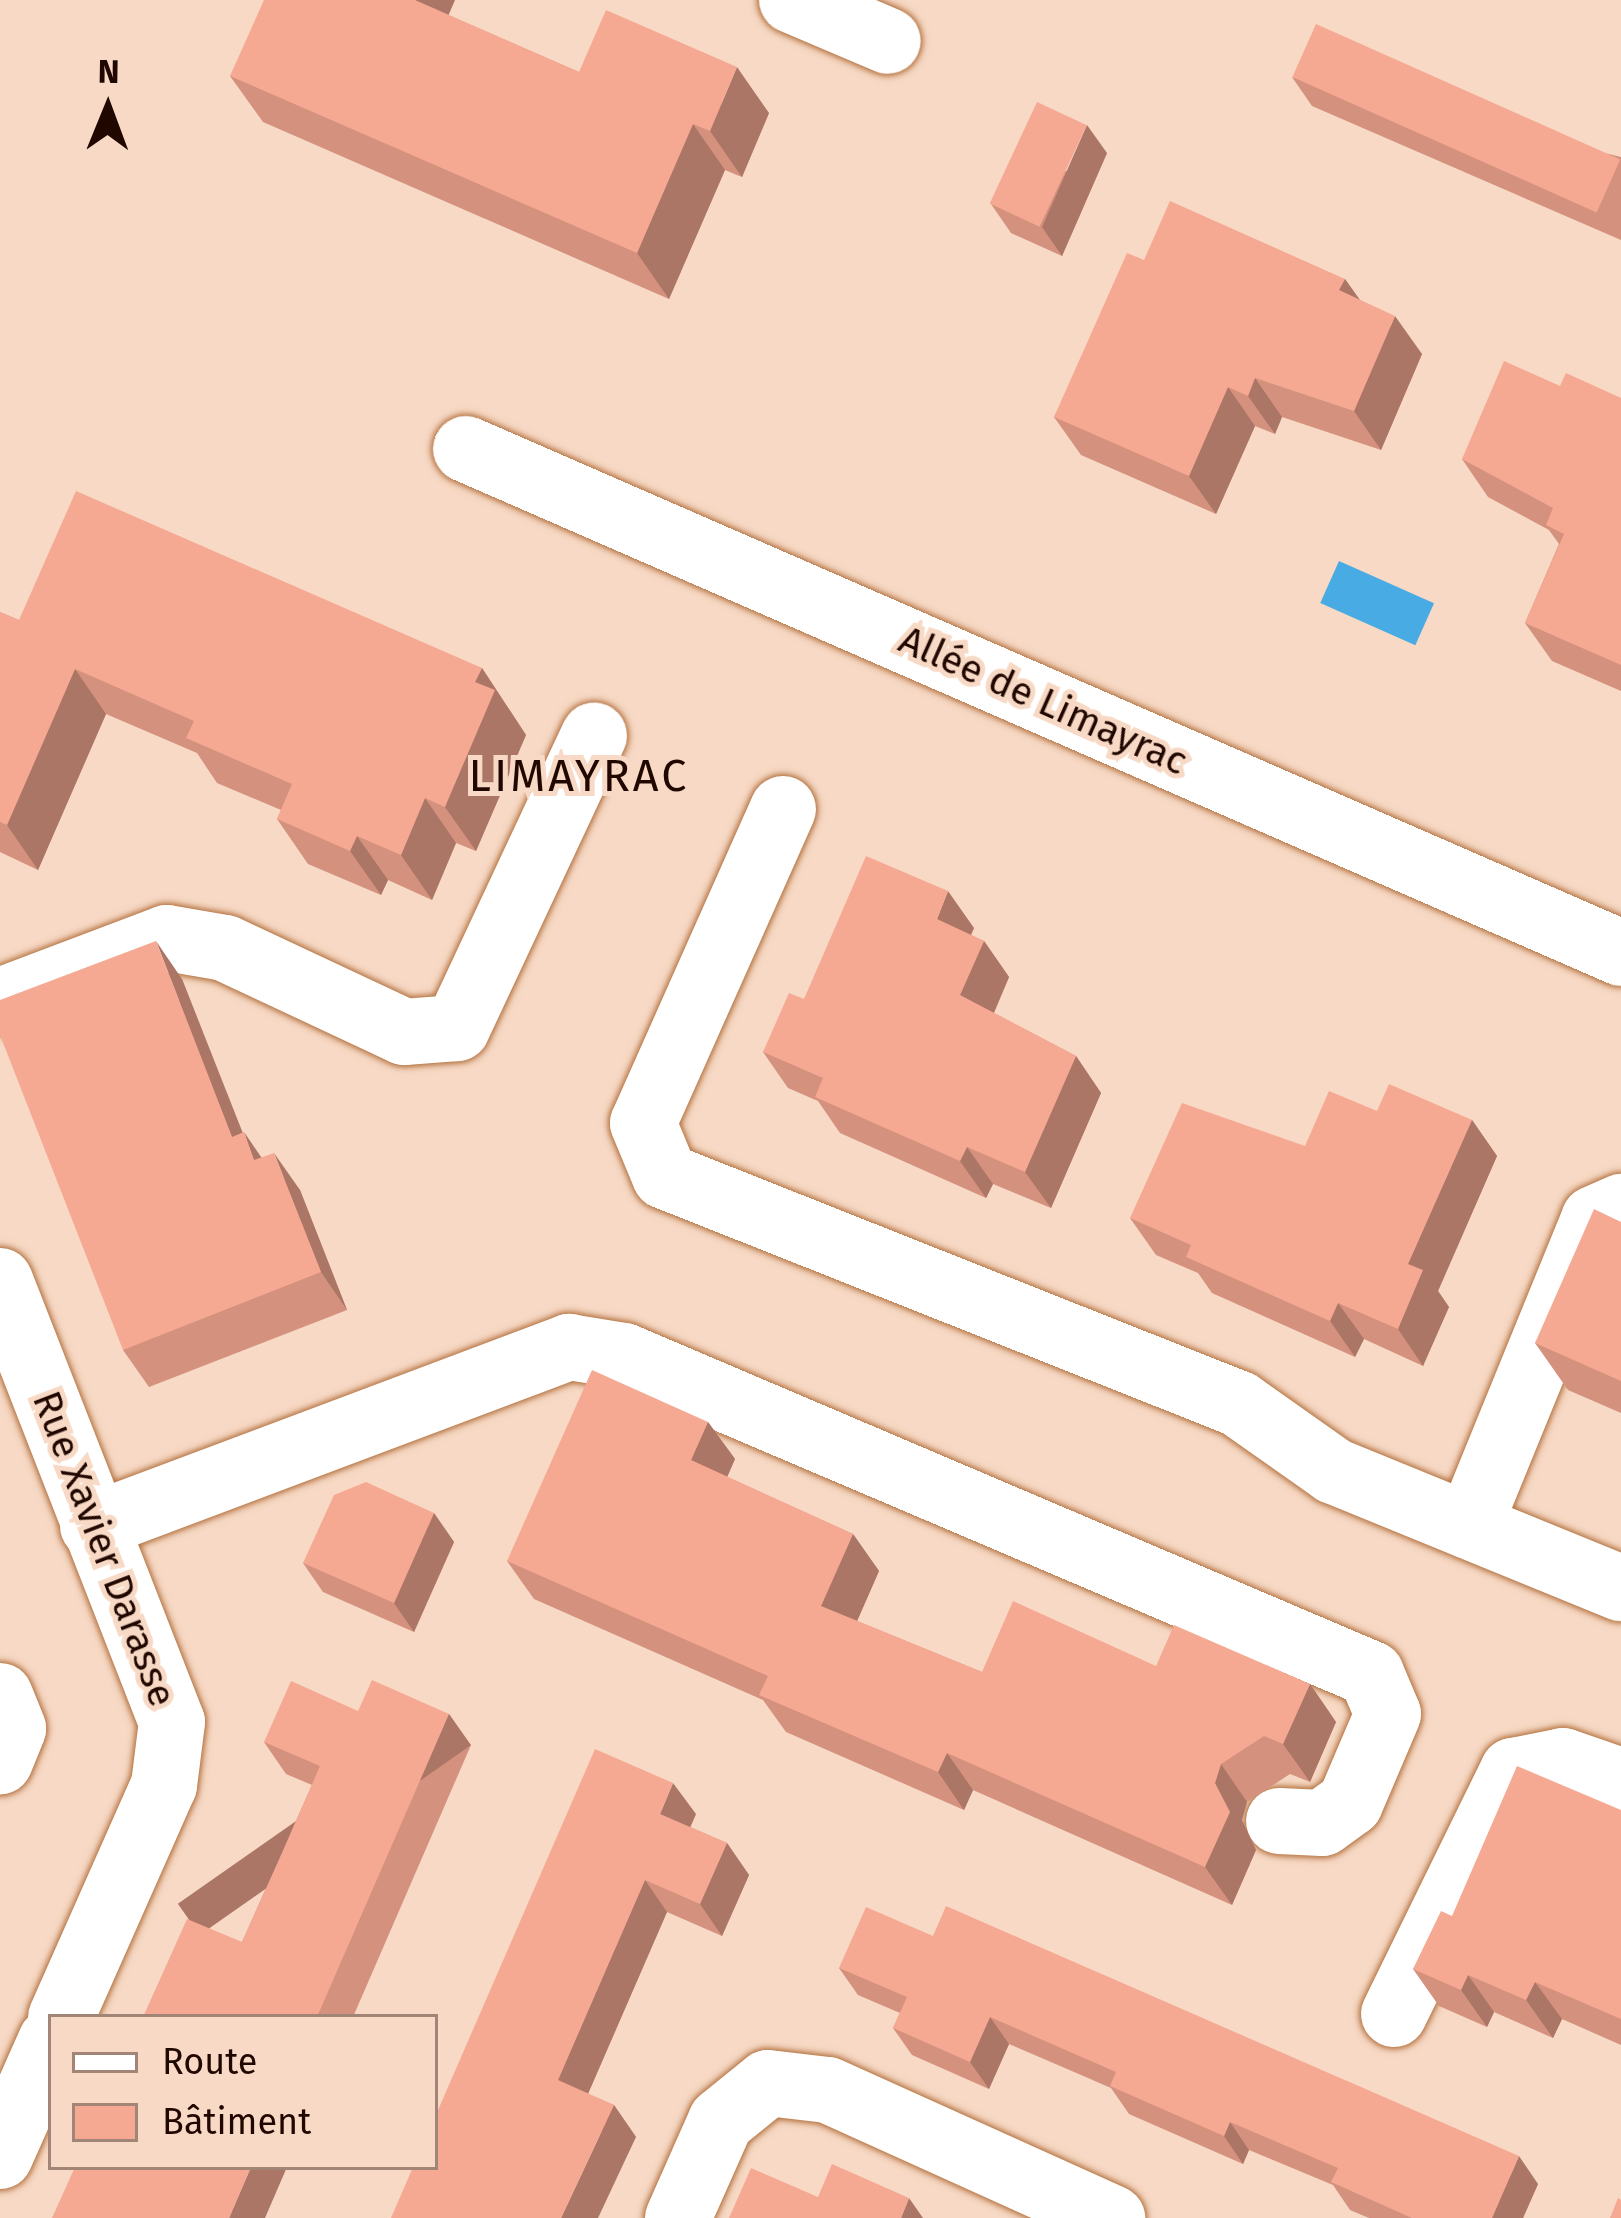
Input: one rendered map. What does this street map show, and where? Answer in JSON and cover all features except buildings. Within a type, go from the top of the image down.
[{"type":"street","points":[[792,0],[888,41]]},
{"type":"street","name":"Allée de Limayrac","points":[[466,449],[1621,953]]},
{"type":"street","points":[[0,1001],[167,938],[225,948],[404,1032],[457,1028],[594,735]]},
{"type":"street","points":[[783,809],[643,1123],[665,1176],[1239,1404],[1334,1471],[1621,1588]]},
{"type":"street","points":[[1469,1526],[1594,1219],[1621,1207]]},
{"type":"street","name":"Rue Xavier Darasse","points":[[0,1281],[172,1722],[164,1785],[63,2014]]},
{"type":"street","points":[[93,1526],[569,1347],[624,1356],[1372,1674],[1388,1714],[1350,1803],[1322,1823],[1279,1821]]},
{"type":"street","points":[[0,1696],[13,1729],[0,1761]]},
{"type":"street","points":[[1394,2014],[1513,1771],[1563,1761],[1621,1781]]},
{"type":"street","points":[[0,2156],[48,2048]]},
{"type":"street","points":[[678,2218],[722,2121],[768,2083],[828,2090],[1112,2218]]},
{"type":"water","points":[[1339,561],[1434,603],[1415,645],[1320,603]]},
{"type":"district","name":"LIMAYRAC","points":[[579,777]]}]
